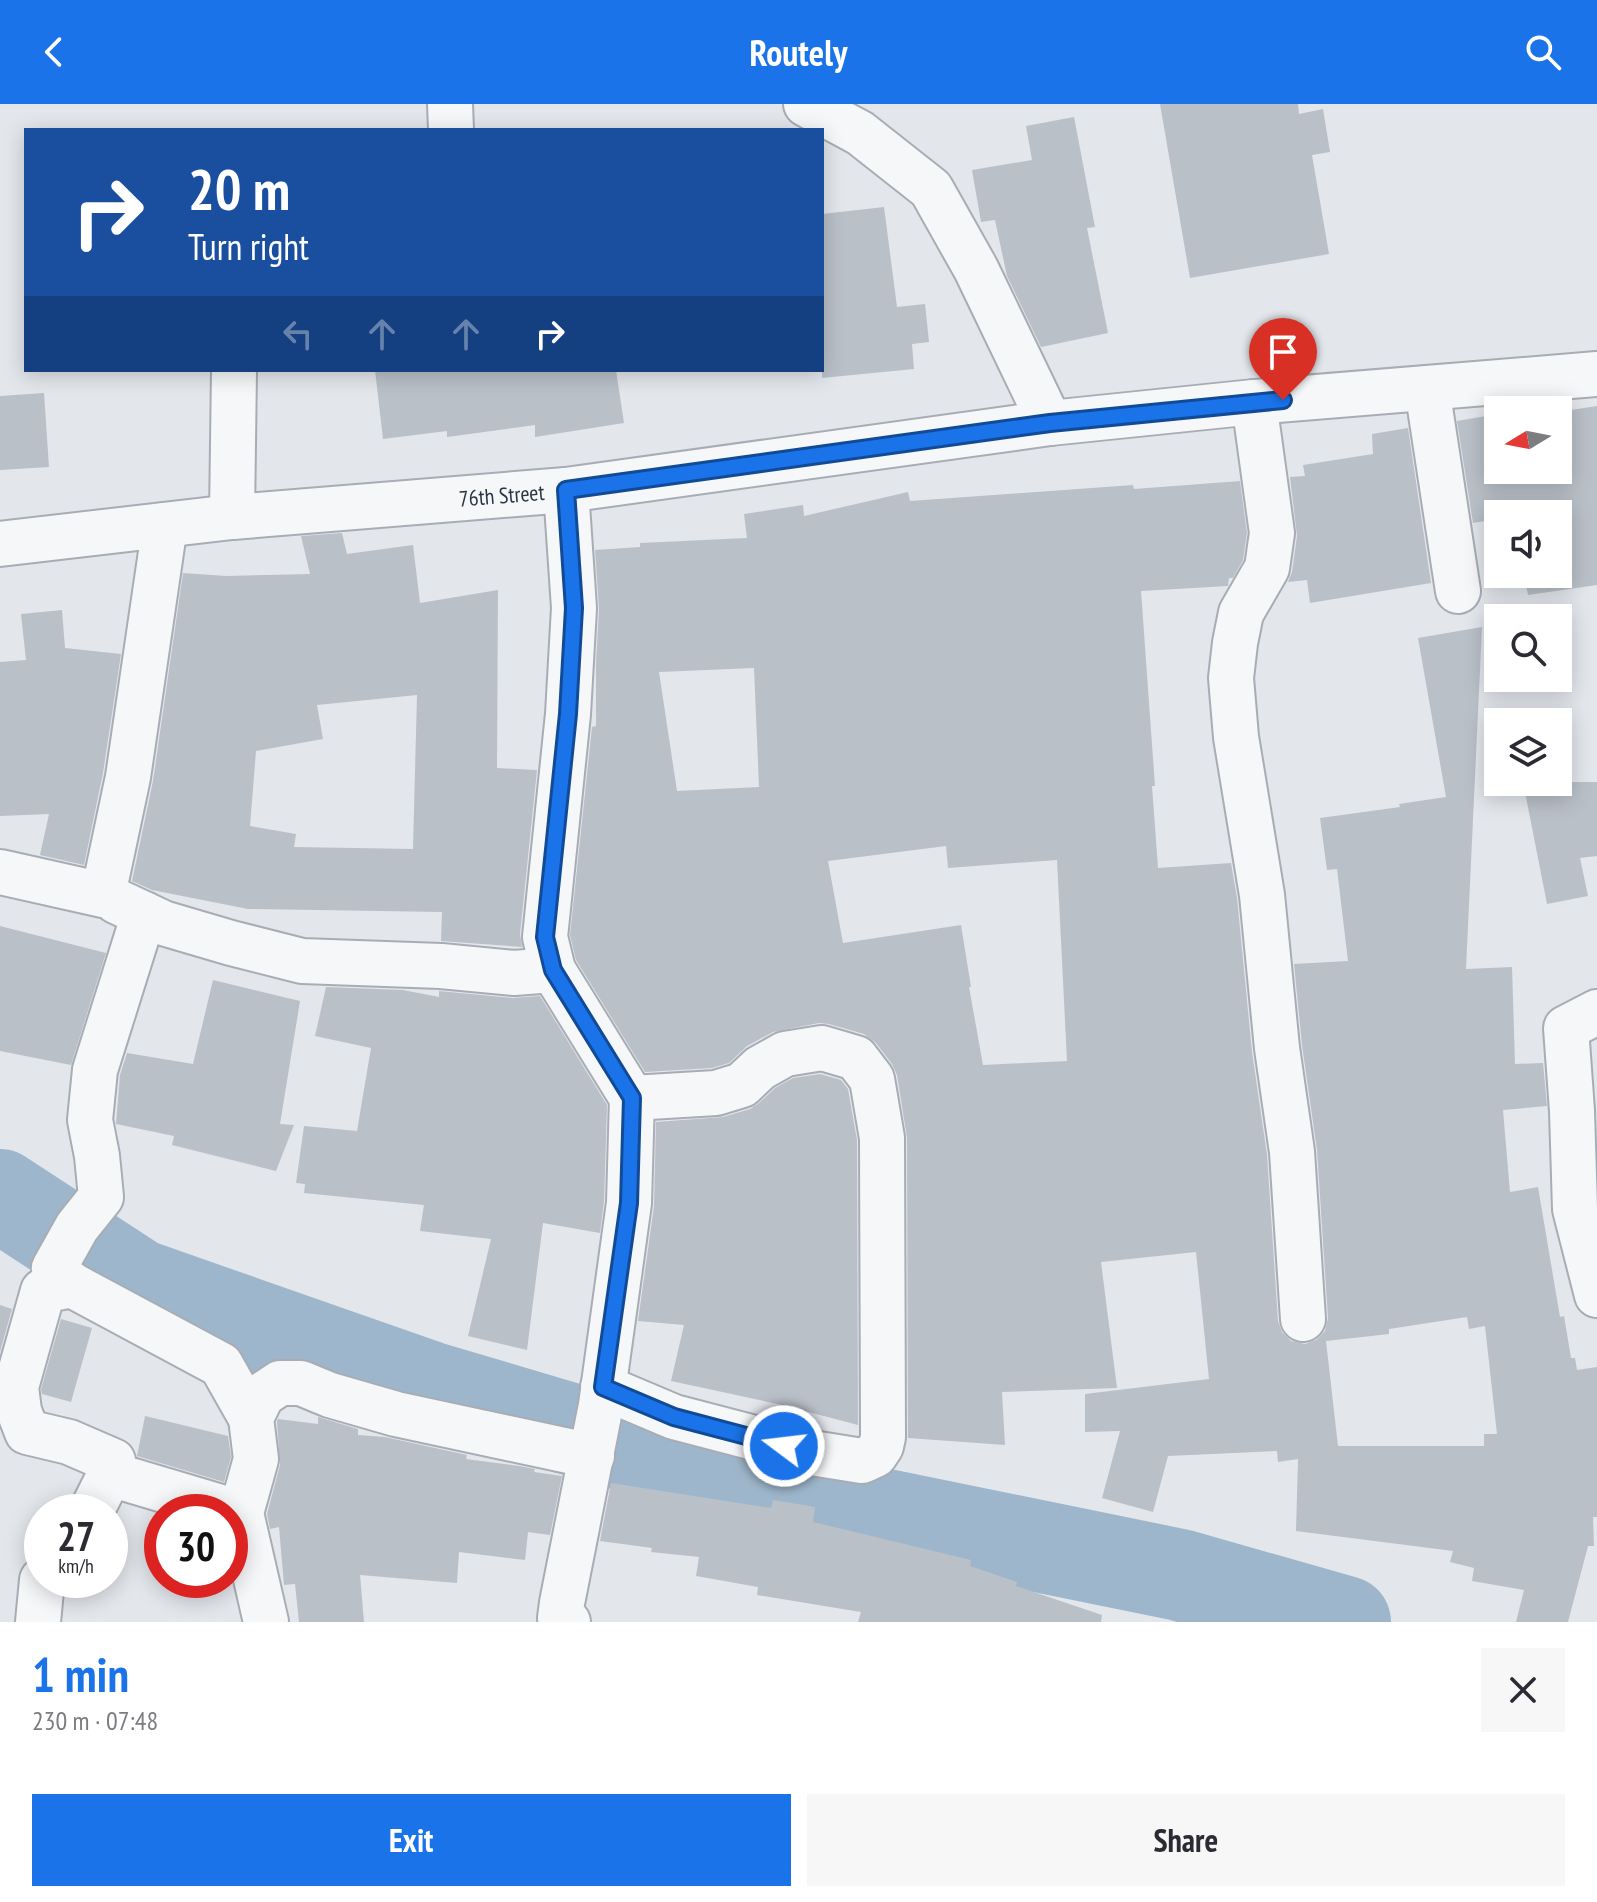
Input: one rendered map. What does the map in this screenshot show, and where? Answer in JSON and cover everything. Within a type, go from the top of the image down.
[{"type":"street","points":[[450,104],[451,128]]},
{"type":"street","points":[[806,104],[860,133],[931,189],[976,269],[1050,423]]},
{"type":"street","points":[[232,517],[234,372]]},
{"type":"street","name":"76th Street","points":[[0,544],[232,517],[566,490],[1050,423],[1254,402],[1597,374]]},
{"type":"street","points":[[1427,388],[1458,591]]},
{"type":"street","points":[[1254,402],[1272,533],[1267,568],[1241,613],[1231,678],[1236,737],[1262,895],[1277,1048],[1292,1152],[1303,1319]]},
{"type":"street","points":[[560,1621],[598,1422],[629,1203],[632,1098],[553,970],[545,937],[568,714],[574,608],[566,490]]},
{"type":"street","points":[[103,895],[128,777],[165,525]]},
{"type":"street","points":[[0,872],[103,895],[163,923],[302,961],[441,966],[514,973],[553,970]]},
{"type":"street","points":[[100,1494],[113,1461],[69,1442],[27,1432],[19,1411],[16,1387],[43,1291],[71,1255],[101,1197],[90,1120],[95,1070],[144,914]]},
{"type":"street","points":[[1597,1012],[1566,1028],[1575,1209],[1597,1295]]},
{"type":"street","points":[[251,1418],[262,1395],[280,1383],[301,1383],[330,1395],[396,1414],[598,1422],[674,1417],[812,1453],[862,1461],[875,1455],[883,1437],[882,1138],[872,1079],[856,1058],[822,1048],[785,1054],[760,1068],[742,1085],[716,1093],[632,1098]]},
{"type":"street","points":[[71,1255],[221,1365],[251,1418],[256,1459],[246,1494]]},
{"type":"street","points":[[110,1474],[177,1494]]},
{"type":"street","points":[[248,1544],[266,1622]]},
{"type":"street","points":[[38,1622],[40,1598]]},
{"type":"building","points":[[1160,104],[1298,104],[1299,114],[1323,109],[1330,152],[1312,155],[1329,254],[1190,278]]},
{"type":"building","points":[[1074,117],[1095,227],[1087,228],[1108,333],[1041,347],[1007,276],[995,220],[981,222],[972,170],[1032,160],[1026,126]]},
{"type":"building","points":[[884,207],[897,307],[925,304],[929,342],[912,344],[914,369],[822,378],[824,214]]},
{"type":"building","points":[[375,372],[616,372],[624,423],[535,437],[535,425],[447,437],[447,431],[383,439]]},
{"type":"building","points":[[44,393],[49,467],[0,470],[0,396]]},
{"type":"building","points":[[1597,406],[1597,585],[1528,595],[1527,588],[1572,588],[1572,500],[1484,500],[1484,521],[1473,523],[1457,421],[1484,416],[1484,484],[1572,484],[1572,410]]},
{"type":"building","points":[[1408,428],[1431,583],[1310,603],[1307,580],[1288,582],[1297,536],[1290,477],[1305,476],[1303,465],[1373,454],[1372,434]]},
{"type":"building","points":[[1240,481],[1247,533],[1243,560],[1233,578],[1229,578],[1228,586],[1141,591],[1155,786],[1152,786],[1158,868],[1231,863],[1267,1155],[1278,1321],[1282,1332],[1291,1341],[1305,1344],[1316,1340],[1325,1331],[1328,1318],[1317,1150],[1294,964],[1348,961],[1337,869],[1327,870],[1320,818],[1446,797],[1418,638],[1482,627],[1466,969],[1512,967],[1515,1064],[1543,1063],[1547,1106],[1503,1110],[1510,1192],[1538,1187],[1560,1317],[1564,1316],[1571,1358],[1575,1358],[1577,1370],[1597,1367],[1597,1517],[1593,1517],[1594,1546],[1588,1546],[1568,1622],[1516,1622],[1524,1590],[1472,1581],[1474,1568],[1450,1562],[1453,1551],[1296,1531],[1298,1459],[1278,1462],[1277,1451],[1168,1456],[1153,1512],[1102,1498],[1120,1431],[1085,1432],[1085,1394],[1209,1379],[1196,1252],[1101,1262],[1117,1388],[1002,1392],[1005,1445],[908,1438],[907,1138],[897,1075],[892,1064],[876,1043],[864,1034],[819,1023],[773,1032],[747,1046],[729,1063],[712,1068],[645,1072],[576,960],[570,935],[592,727],[596,726],[599,609],[595,550],[640,547],[640,543],[747,538],[744,514],[803,505],[804,516],[908,492],[910,501],[1133,485],[1134,489]],"holes":[[[754,668],[759,787],[677,791],[659,672]],[[946,846],[948,868],[1057,860],[1067,1061],[983,1065],[961,925],[843,943],[828,861]],[[1467,1317],[1469,1329],[1485,1326],[1497,1434],[1484,1434],[1484,1446],[1338,1446],[1326,1341],[1389,1334],[1389,1329]]]},
{"type":"building","points":[[342,533],[347,554],[413,545],[420,603],[498,590],[497,768],[537,770],[520,934],[522,947],[441,941],[442,912],[248,909],[152,890],[132,881],[153,781],[183,573],[226,576],[310,574],[301,536]],"holes":[[[417,695],[413,849],[294,847],[296,834],[250,826],[256,751],[323,739],[317,705]]]},
{"type":"building","points":[[62,610],[65,648],[121,654],[103,773],[84,865],[40,855],[49,814],[0,816],[0,662],[26,660],[21,614]]},
{"type":"building","points":[[1572,782],[1597,782],[1597,856],[1580,858],[1588,896],[1547,904],[1526,796],[1572,796]]},
{"type":"building","points":[[0,926],[106,953],[71,1065],[0,1051]]},
{"type":"building","points":[[213,980],[300,1001],[280,1124],[294,1125],[276,1171],[172,1145],[174,1136],[116,1124],[120,1075],[127,1053],[193,1064]]},
{"type":"building","points":[[326,987],[403,990],[439,997],[439,991],[512,998],[540,996],[607,1105],[600,1233],[543,1223],[527,1350],[468,1336],[491,1239],[420,1231],[424,1205],[304,1193],[305,1184],[296,1183],[304,1126],[357,1131],[371,1048],[315,1036]]},
{"type":"building","points":[[820,1074],[841,1080],[848,1089],[857,1140],[858,1425],[671,1381],[684,1325],[638,1321],[654,1206],[656,1122],[723,1117],[750,1109],[775,1088],[793,1078]]},
{"type":"building","points":[[0,1305],[12,1309],[0,1352]]},
{"type":"building","points":[[61,1319],[92,1328],[71,1402],[42,1394],[41,1389]]},
{"type":"building","points":[[145,1416],[228,1436],[231,1457],[224,1482],[137,1456]]},
{"type":"building","points":[[318,1417],[358,1429],[358,1435],[385,1437],[467,1455],[466,1459],[562,1476],[550,1535],[528,1532],[525,1560],[459,1552],[457,1583],[360,1575],[364,1622],[299,1622],[295,1584],[284,1585],[279,1527],[270,1529],[267,1514],[280,1465],[278,1419],[318,1424]]},
{"type":"building","points":[[611,1483],[771,1508],[773,1500],[815,1507],[813,1522],[971,1560],[970,1566],[1017,1582],[1016,1586],[1102,1615],[1101,1622],[858,1622],[861,1612],[757,1595],[758,1587],[696,1576],[699,1557],[651,1552],[652,1548],[600,1541]]},
{"type":"waterway","points":[[0,1195],[138,1285],[429,1387],[803,1498],[1180,1575],[1345,1622]]},
{"type":"route","points":[[784,1446],[674,1417],[603,1387],[629,1203],[632,1098],[553,970],[545,937],[568,714],[574,608],[566,490],[1050,423],[1283,400]]}]
